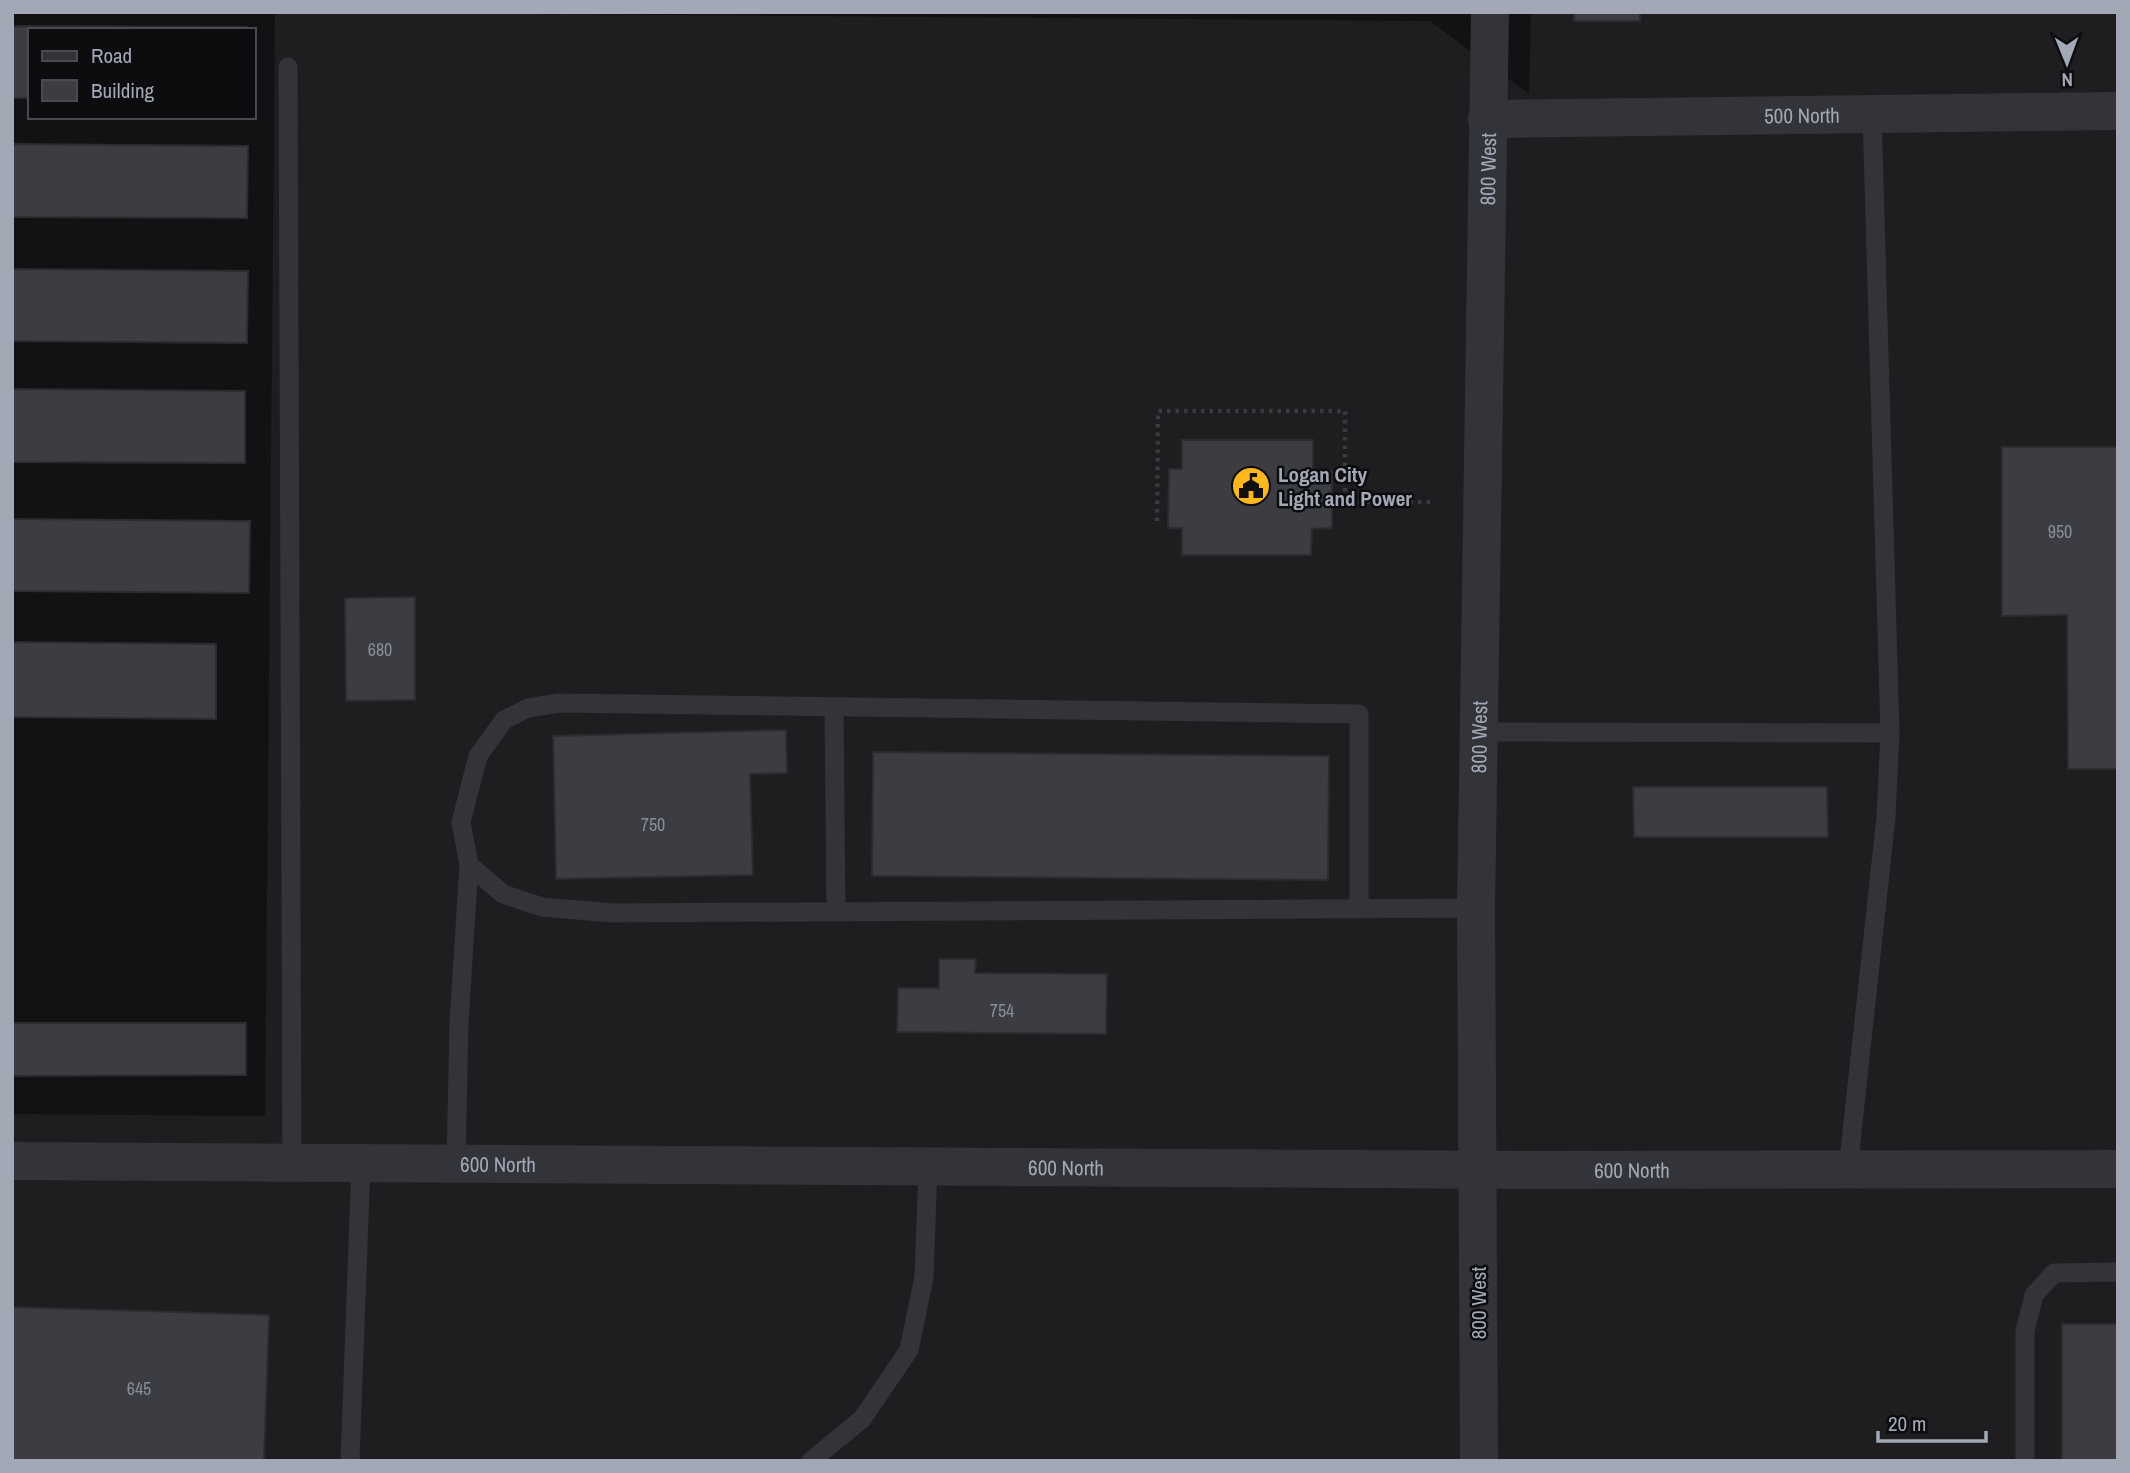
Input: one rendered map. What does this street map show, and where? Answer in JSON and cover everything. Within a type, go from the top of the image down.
[{"type":"street","name":"800 West","points":[[1479,1461],[1477,732],[1490,12]]},
{"type":"street","name":"500 North","points":[[1487,119],[2118,111]]},
{"type":"street","name":"600 North","points":[[12,1161],[1478,1170],[2118,1169]]},
{"type":"lane","points":[[288,67],[292,1163]]},
{"type":"lane","points":[[1848,1169],[1886,817],[1890,733],[1872,114]]},
{"type":"lane","points":[[456,1164],[459,1022],[469,865],[461,822],[478,756],[503,720],[528,708],[559,703],[1359,714],[1359,909]]},
{"type":"lane","points":[[834,707],[836,912]]},
{"type":"lane","points":[[1477,732],[1890,733]]},
{"type":"lane","points":[[469,865],[503,894],[542,907],[612,913],[1476,908]]},
{"type":"lane","points":[[350,1461],[361,1163]]},
{"type":"lane","points":[[811,1461],[862,1419],[909,1350],[924,1277],[928,1167]]},
{"type":"lane","points":[[2025,1461],[2025,1331],[2035,1295],[2053,1273],[2118,1272]]},
{"type":"path","points":[[1157,521],[1158,411],[1345,411],[1345,502]]},
{"type":"path","points":[[1332,502],[1433,502]]},
{"type":"shaded area","points":[[275,12],[1430,21],[1529,94],[1531,12],[2118,12],[2118,1461],[12,1461],[12,1114],[265,1116]]},
{"type":"building","points":[[1574,12],[1640,12],[1640,21],[1574,21]]},
{"type":"building","points":[[12,26],[246,27],[28,28],[28,98],[12,98]]},
{"type":"building","points":[[12,144],[248,146],[247,218],[12,217]]},
{"type":"building","points":[[12,269],[248,271],[247,343],[12,341]]},
{"type":"building","points":[[12,389],[245,391],[245,463],[12,462]]},
{"type":"building","name":"Logan City Light and Power","points":[[1182,440],[1313,440],[1313,471],[1332,471],[1332,528],[1312,529],[1311,555],[1182,555],[1182,528],[1168,528],[1169,469],[1182,469]]},
{"type":"building","points":[[2002,447],[2118,447],[2118,769],[2068,769],[2067,615],[2002,616]]},
{"type":"building","points":[[12,519],[250,521],[249,593],[12,591]]},
{"type":"building","points":[[415,597],[415,700],[346,701],[345,598]]},
{"type":"building","points":[[12,642],[216,644],[216,719],[12,717]]},
{"type":"building","points":[[786,730],[787,773],[750,774],[753,875],[556,879],[553,736]]},
{"type":"building","points":[[873,752],[1329,756],[1328,880],[872,876]]},
{"type":"building","points":[[1633,787],[1827,787],[1828,837],[1634,837]]},
{"type":"building","points":[[939,959],[976,959],[975,973],[1107,974],[1106,1034],[897,1032],[898,988],[939,988]]},
{"type":"building","points":[[12,1023],[246,1023],[246,1075],[12,1076]]},
{"type":"building","points":[[12,1307],[269,1315],[264,1461],[12,1461]]},
{"type":"building","points":[[2062,1324],[2118,1324],[2118,1461],[2062,1461]]},
{"type":"place","name":"Logan City Light and Power","points":[[1251,486]]}]
